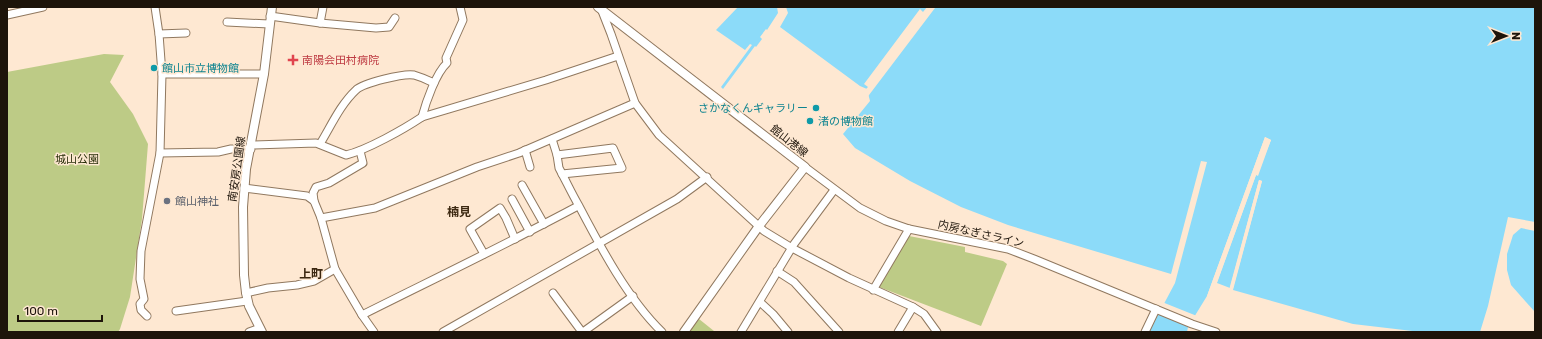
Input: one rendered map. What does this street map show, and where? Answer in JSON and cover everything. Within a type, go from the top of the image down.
[{"type":"main road","name":"南安房公園線","points":[[261,330],[247,297],[242,240],[244,188],[264,74],[272,7]]},
{"type":"main road","name":"館山港線","points":[[600,9],[805,167],[759,226],[684,332]]},
{"type":"street","points":[[7,15],[42,7]]},
{"type":"street","points":[[147,316],[141,310],[140,304],[144,299],[140,279],[141,252],[160,153],[162,74],[155,7]]},
{"type":"street","points":[[320,23],[323,7]]},
{"type":"street","points":[[422,117],[434,83],[442,68],[447,63],[446,58],[463,20],[460,7]]},
{"type":"street","points":[[600,9],[611,34],[635,103],[659,135],[759,226],[775,238],[873,290],[913,307],[924,314],[936,332]]},
{"type":"street","points":[[227,22],[270,20],[385,28],[389,27],[395,18]]},
{"type":"street","points":[[159,34],[186,34]]},
{"type":"street","points":[[160,153],[218,152],[251,147],[316,143],[346,155],[360,150],[422,117],[546,80],[618,56]]},
{"type":"street","points":[[162,74],[264,74]]},
{"type":"street","points":[[320,144],[344,104],[356,90],[376,82],[402,76],[414,75],[434,83]]},
{"type":"street","points":[[321,218],[375,208],[477,166],[552,140],[635,103]]},
{"type":"street","points":[[552,140],[557,155],[559,168],[578,206],[632,296],[662,332]]},
{"type":"street","points":[[557,155],[613,148],[622,168],[562,174]]},
{"type":"street","points":[[360,150],[363,163],[329,183],[316,187],[313,193],[314,201],[321,218],[335,269],[362,316],[374,332]]},
{"type":"street","points":[[525,150],[530,167]]},
{"type":"street","name":"内房なぎさライン","points":[[805,167],[834,190],[870,214],[909,229],[1008,249],[1034,258],[1207,331],[1216,332]]},
{"type":"street","points":[[443,332],[677,199],[707,178]]},
{"type":"street","points":[[522,185],[544,224]]},
{"type":"street","points":[[244,188],[307,196],[314,201]]},
{"type":"street","points":[[741,332],[794,244],[834,190]]},
{"type":"street","points":[[512,199],[530,232]]},
{"type":"street","points":[[362,316],[530,232],[578,206]]},
{"type":"street","points":[[484,254],[470,230],[500,208],[515,239]]},
{"type":"street","points":[[873,290],[909,229]]},
{"type":"street","points":[[176,311],[247,297],[268,288],[297,285],[314,281],[335,269]]},
{"type":"street","points":[[777,271],[794,282],[839,332]]},
{"type":"street","points":[[553,293],[582,332],[632,296]]},
{"type":"street","points":[[760,302],[773,314],[788,332]]},
{"type":"street","points":[[898,332],[913,307]]},
{"type":"street","points":[[1145,332],[1158,310]]},
{"type":"street","points":[[249,332],[261,330]]},
{"type":"green space","name":"城山公園","points":[[104,54],[124,55],[110,82],[133,114],[148,144],[142,219],[130,297],[120,329],[118,332],[7,332],[7,72]]},
{"type":"green space","points":[[909,236],[965,247],[965,252],[1003,261],[1007,264],[981,326],[879,287]]},
{"type":"green space","points":[[699,319],[714,331],[714,332],[688,332]]},
{"type":"water","points":[[738,7],[777,7],[778,13],[767,30],[766,29],[760,37],[762,39],[756,47],[755,46],[723,89],[721,87],[752,45],[750,44],[745,50],[716,30]]},
{"type":"water","points":[[786,7],[1535,7],[1535,222],[1508,217],[1488,306],[1480,332],[1421,332],[1353,324],[1233,290],[1262,181],[1259,180],[1230,288],[1217,283],[1256,175],[1271,140],[1265,137],[1207,296],[1188,327],[1187,332],[1149,332],[1175,283],[1207,162],[1201,161],[1171,274],[1008,225],[961,207],[910,181],[855,148],[843,134],[870,101],[867,89],[860,86],[780,27],[788,13]]},
{"type":"water","points":[[1521,228],[1535,231],[1535,312],[1511,285],[1507,270],[1507,254],[1513,235]]},
{"type":"pier","points":[[927,7],[935,8],[866,99],[867,95],[865,90],[868,87],[864,84],[920,9],[923,12]]},
{"type":"pier","points":[[1265,137],[1271,140],[1258,176],[1256,175],[1216,285],[1215,282],[1254,174],[1256,173],[1268,141],[1266,140],[1209,296],[1207,296]]},
{"type":"pier","points":[[1259,180],[1262,181],[1232,292],[1229,290]]},
{"type":"pier","points":[[1162,302],[1197,316],[1190,328],[1158,313]]},
{"type":"place","name":"南陽会田村病院","points":[[293,60]]},
{"type":"place","name":"館山市立博物館","points":[[154,68]]},
{"type":"place","name":"さかなくんギャラリー","points":[[816,108]]},
{"type":"place","name":"渚の博物館","points":[[810,121]]},
{"type":"place","name":"館山神社","points":[[167,201]]},
{"type":"district","name":"楠見","points":[[459,212]]},
{"type":"district","name":"上町","points":[[311,274]]}]
